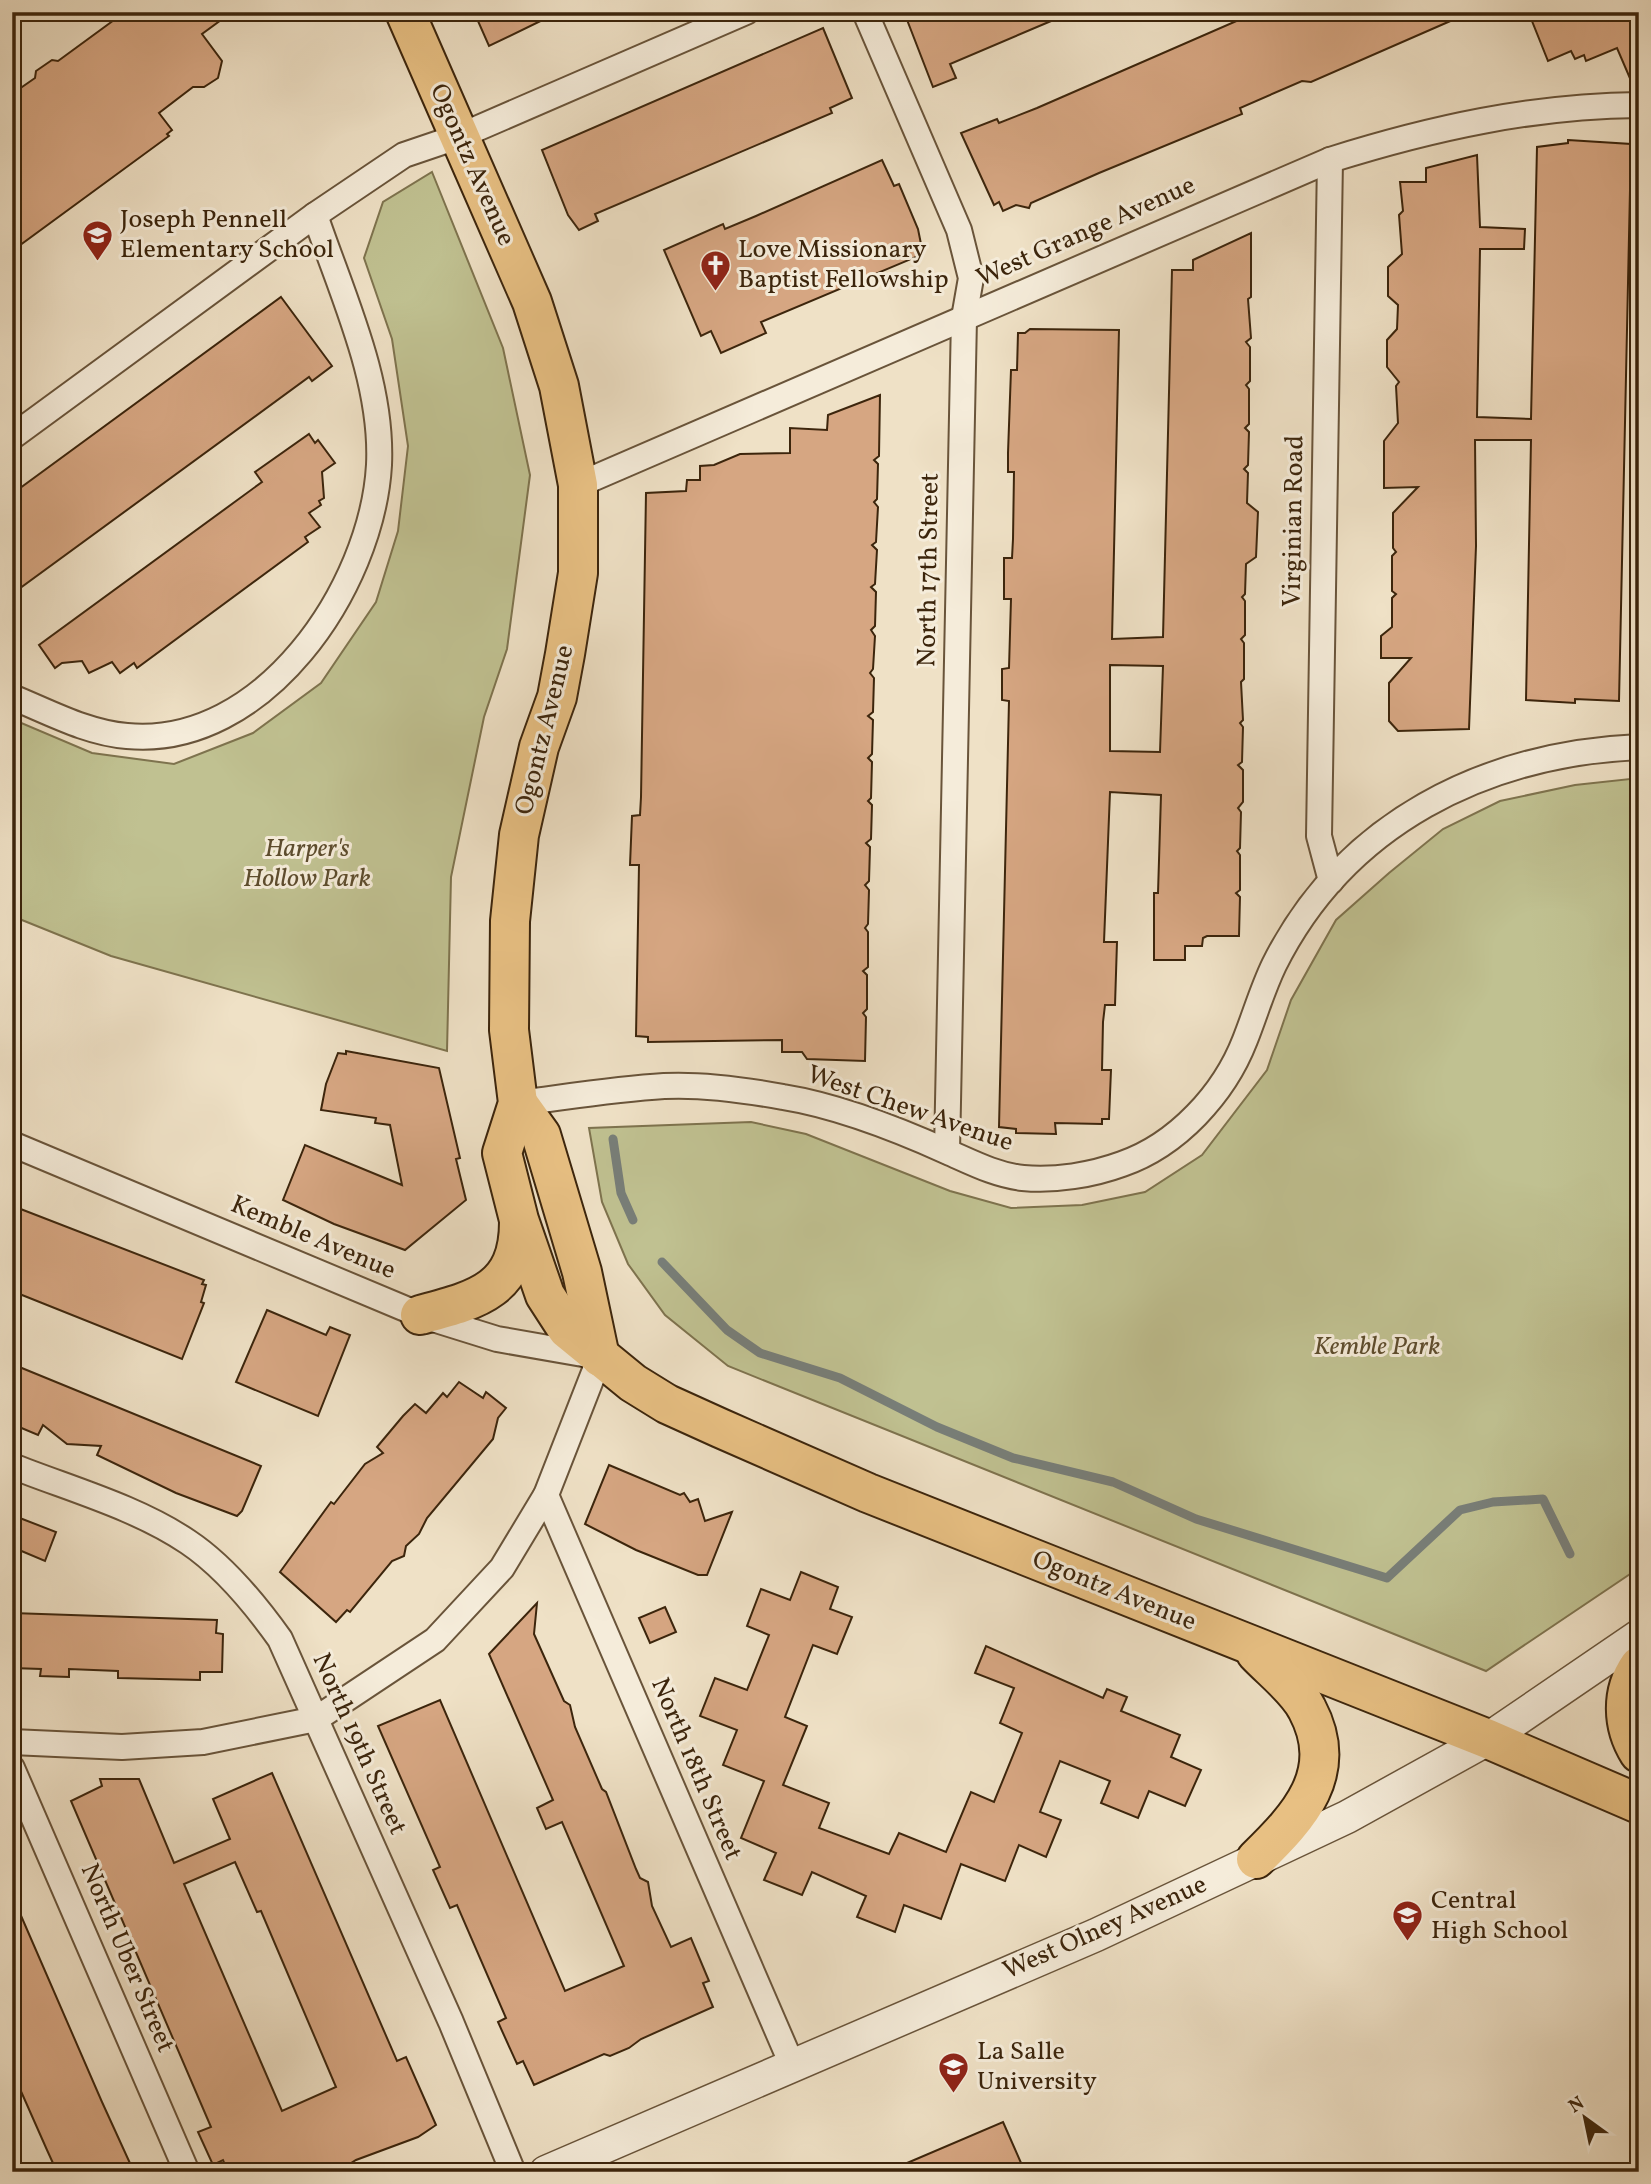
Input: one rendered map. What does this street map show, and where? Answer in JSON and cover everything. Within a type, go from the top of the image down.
[{"type":"main road","name":"Ogontz Avenue","points":[[405,12],[533,302],[559,386],[578,485],[578,573],[568,641],[557,697],[539,747],[519,835],[510,921],[509,1030],[518,1103],[502,1153],[519,1220],[545,1296],[567,1329],[632,1383],[667,1404],[720,1428],[868,1493],[1488,1739],[1639,1804]]},
{"type":"main road","name":"Ogontz Avenue","points":[[518,1103],[541,1135],[582,1272],[600,1357]]},
{"type":"main road","points":[[420,1315],[461,1304],[502,1282],[513,1265],[519,1244],[519,1220]]},
{"type":"main road","points":[[1250,1646],[1307,1707],[1317,1734],[1320,1759],[1307,1802],[1290,1826],[1256,1859]]},
{"type":"main road","points":[[1639,1666],[1625,1702],[1627,1724],[1639,1753]]},
{"type":"street","points":[[12,437],[315,215],[404,155],[460,136],[746,12]]},
{"type":"street","name":"North 17th Street","points":[[865,12],[959,230],[971,278],[964,318],[947,1151]]},
{"type":"street","name":"West Grange Avenue","points":[[578,485],[1331,160],[1416,133],[1500,116],[1591,106],[1639,105]]},
{"type":"street","name":"Virginian Road","points":[[1331,160],[1319,836],[1331,881]]},
{"type":"street","points":[[12,697],[98,732],[129,737],[161,736],[217,722],[268,688],[314,635],[351,571],[372,507],[379,465],[377,422],[368,369],[315,215]]},
{"type":"street","name":"West Chew Avenue","points":[[518,1103],[667,1086],[736,1090],[788,1097],[846,1114],[947,1151],[983,1169],[1023,1178],[1071,1177],[1119,1165],[1144,1155],[1194,1119],[1227,1075],[1245,1041],[1275,963],[1331,881],[1361,848],[1461,786],[1503,769],[1567,754],[1639,747]]},
{"type":"street","name":"Kemble Avenue","points":[[12,1144],[420,1315],[498,1339],[600,1357]]},
{"type":"street","points":[[12,1742],[122,1747],[203,1742],[316,1719],[435,1640],[502,1568],[545,1495],[600,1357]]},
{"type":"street","name":"North 19th Street","points":[[12,1466],[154,1523],[190,1543],[241,1590],[280,1639],[451,2022],[513,2172]]},
{"type":"street","name":"North 18th Street","points":[[545,1495],[793,2067]]},
{"type":"street","name":"West Olney Avenue","points":[[546,2172],[1096,1935],[1348,1817],[1488,1739],[1639,1636]]},
{"type":"street","name":"North Uber Street","points":[[12,1768],[187,2172]]},
{"type":"green space","name":"Harper's Hollow Park","points":[[432,172],[503,348],[530,475],[507,649],[484,717],[451,877],[447,1051],[111,956],[12,916],[12,719],[92,753],[174,764],[253,733],[321,683],[376,602],[398,531],[408,446],[392,339],[364,258],[383,202]]},
{"type":"green space","name":"Kemble Park","points":[[1639,778],[1639,1568],[1486,1671],[728,1366],[665,1315],[628,1264],[602,1202],[589,1128],[751,1122],[806,1134],[950,1191],[1011,1208],[1082,1205],[1145,1192],[1202,1155],[1267,1070],[1291,1000],[1336,920],[1389,873],[1443,829],[1500,801],[1575,785]]},
{"type":"building","points":[[125,12],[232,12],[202,34],[222,61],[218,78],[204,87],[193,87],[159,113],[172,130],[167,134],[169,136],[12,251],[12,94],[35,78],[36,71],[52,60],[58,61]]},
{"type":"building","points":[[474,12],[559,12],[489,46]]},
{"type":"building","points":[[904,12],[1070,13],[950,64],[956,78],[933,87]]},
{"type":"building","points":[[1257,12],[1471,12],[1311,82],[1302,81],[1240,108],[1242,114],[1031,203],[1029,208],[1016,205],[1003,211],[999,202],[994,205],[961,133],[997,119],[999,123],[1037,108]]},
{"type":"building","points":[[1553,12],[1639,12],[1639,90],[1635,90],[1617,48],[1586,61],[1584,55],[1575,59],[1571,51],[1548,61],[1532,21]]},
{"type":"building","points":[[823,28],[852,98],[830,108],[832,113],[595,214],[598,221],[579,230],[568,215],[542,150]]},
{"type":"building","points":[[1568,140],[1631,144],[1619,701],[1575,699],[1575,703],[1526,700],[1531,440],[1475,440],[1476,546],[1469,729],[1398,731],[1389,721],[1389,683],[1411,658],[1381,658],[1381,636],[1392,627],[1392,598],[1396,594],[1392,591],[1392,556],[1396,552],[1393,548],[1393,513],[1418,487],[1384,488],[1384,441],[1398,423],[1396,386],[1399,382],[1387,367],[1387,340],[1397,329],[1398,305],[1388,296],[1388,267],[1402,254],[1399,215],[1403,211],[1400,182],[1426,182],[1426,168],[1477,155],[1480,227],[1525,229],[1524,249],[1480,249],[1477,417],[1531,419],[1537,147],[1568,143]]},
{"type":"building","points":[[882,160],[894,186],[899,184],[918,229],[923,254],[761,322],[766,333],[721,353],[711,331],[701,336],[664,250],[723,224],[725,229]]},
{"type":"building","points":[[1251,233],[1251,297],[1248,299],[1251,338],[1246,342],[1250,347],[1250,381],[1246,385],[1249,389],[1249,424],[1245,428],[1249,432],[1248,465],[1244,469],[1248,473],[1247,503],[1258,512],[1256,557],[1246,564],[1245,594],[1242,597],[1245,601],[1245,635],[1241,639],[1244,643],[1244,679],[1241,682],[1243,720],[1240,723],[1243,727],[1242,762],[1238,765],[1243,770],[1243,802],[1238,808],[1241,812],[1240,848],[1237,851],[1240,855],[1240,890],[1236,893],[1240,897],[1239,936],[1207,936],[1203,938],[1202,946],[1185,946],[1185,960],[1154,960],[1154,893],[1158,893],[1161,795],[1110,792],[1104,942],[1117,942],[1115,1005],[1105,1005],[1103,1022],[1102,1070],[1111,1070],[1109,1119],[1102,1119],[1102,1124],[1055,1123],[1056,1134],[1016,1133],[1016,1129],[999,1127],[1009,701],[1002,700],[1002,669],[1009,668],[1011,599],[1004,599],[1004,558],[1012,558],[1014,472],[1008,472],[1008,453],[1011,370],[1017,370],[1018,333],[1025,333],[1030,329],[1119,330],[1112,639],[1163,637],[1172,270],[1193,270],[1193,260]],"holes":[[[1110,665],[1163,666],[1160,752],[1110,751]]]},
{"type":"building","points":[[281,297],[332,366],[312,381],[309,377],[12,594],[12,494]]},
{"type":"building","points":[[880,395],[879,456],[874,460],[878,464],[877,499],[874,502],[878,507],[876,542],[872,545],[877,550],[875,584],[871,587],[876,592],[875,626],[871,630],[875,636],[873,669],[870,673],[874,678],[873,712],[868,716],[873,720],[872,754],[868,758],[872,762],[871,798],[868,801],[872,805],[871,839],[866,843],[870,847],[869,881],[865,885],[869,890],[868,924],[865,928],[868,932],[868,967],[863,971],[867,975],[867,1009],[863,1013],[866,1017],[865,1061],[807,1059],[802,1052],[782,1052],[782,1040],[648,1042],[648,1037],[636,1036],[639,865],[630,865],[632,816],[640,815],[641,797],[646,493],[686,491],[687,480],[700,480],[700,466],[714,465],[740,454],[790,453],[790,428],[827,430],[828,415]]},
{"type":"building","points":[[309,434],[315,443],[318,440],[335,463],[322,472],[324,498],[319,501],[321,505],[309,513],[320,527],[305,537],[308,542],[137,668],[134,663],[120,673],[112,662],[89,673],[82,661],[62,663],[55,668],[39,645],[262,482],[255,472]]},
{"type":"building","points":[[346,1051],[439,1068],[460,1158],[456,1159],[466,1200],[405,1250],[334,1224],[283,1200],[305,1145],[402,1185],[390,1125],[375,1123],[376,1118],[321,1110],[326,1084],[338,1053],[346,1054]]},
{"type":"building","points":[[18,1208],[204,1280],[202,1284],[206,1285],[201,1302],[204,1303],[182,1359],[12,1291],[12,1222]]},
{"type":"building","points":[[267,1310],[326,1335],[330,1327],[350,1335],[318,1416],[236,1382]]},
{"type":"building","points":[[12,1364],[261,1466],[242,1511],[237,1516],[176,1493],[97,1455],[101,1446],[67,1444],[43,1425],[38,1435],[12,1424]]},
{"type":"building","points":[[459,1382],[483,1398],[486,1392],[506,1408],[498,1418],[493,1439],[427,1518],[419,1534],[406,1546],[404,1556],[392,1561],[350,1612],[347,1610],[336,1622],[280,1572],[331,1502],[334,1504],[365,1464],[383,1453],[377,1447],[403,1416],[415,1404],[426,1413],[443,1393],[447,1397]]},
{"type":"building","points":[[609,1465],[680,1495],[684,1493],[690,1502],[698,1499],[705,1521],[732,1512],[707,1575],[698,1575],[636,1550],[585,1524]]},
{"type":"building","points":[[12,1515],[56,1532],[45,1561],[12,1547]]},
{"type":"building","points":[[801,1572],[838,1587],[830,1609],[852,1617],[837,1654],[813,1645],[785,1717],[807,1726],[783,1785],[829,1803],[819,1828],[889,1854],[899,1833],[946,1852],[971,1792],[994,1802],[1022,1733],[1000,1723],[1014,1688],[975,1673],[986,1646],[1103,1698],[1107,1689],[1127,1697],[1121,1711],[1180,1735],[1171,1757],[1201,1770],[1185,1806],[1149,1791],[1138,1818],[1101,1803],[1110,1781],[1060,1761],[1040,1812],[1061,1820],[1046,1857],[1019,1845],[1005,1881],[961,1864],[941,1919],[904,1905],[895,1932],[857,1917],[866,1896],[812,1872],[802,1895],[764,1880],[776,1853],[741,1838],[764,1781],[723,1765],[737,1730],[700,1716],[715,1678],[747,1690],[769,1635],[747,1626],[761,1589],[790,1600]]},
{"type":"building","points":[[537,1603],[534,1634],[564,1701],[570,1705],[575,1727],[602,1789],[606,1792],[640,1878],[648,1882],[652,1906],[671,1947],[691,1938],[709,1981],[703,1983],[713,2007],[641,2039],[629,2048],[610,2056],[604,2054],[534,2085],[523,2061],[517,2064],[498,2022],[506,2018],[457,1905],[450,1908],[433,1870],[440,1867],[378,1726],[440,1700],[565,1991],[624,1966],[562,1822],[546,1829],[537,1808],[553,1800],[489,1654]]},
{"type":"building","points":[[665,1607],[676,1632],[650,1643],[639,1618]]},
{"type":"building","points":[[12,1613],[217,1620],[216,1633],[223,1634],[222,1672],[200,1672],[200,1680],[118,1678],[118,1671],[69,1669],[69,1677],[40,1676],[41,1669],[12,1668]]},
{"type":"building","points":[[272,1773],[397,2061],[406,2057],[436,2125],[418,2137],[356,2160],[337,2172],[228,2172],[223,2160],[213,2165],[198,2132],[211,2127],[71,1801],[102,1786],[100,1779],[139,1779],[174,1863],[230,1839],[213,1799]],"holes":[[[235,1862],[257,1912],[261,1911],[336,2087],[282,2111],[184,1884]]]},
{"type":"building","points":[[12,1895],[134,2172],[57,2172],[12,2071]]},
{"type":"building","points":[[1003,2122],[1025,2172],[886,2172]]},
{"type":"waterway","points":[[613,1139],[621,1193],[633,1220]]},
{"type":"waterway","points":[[662,1262],[727,1330],[760,1353],[840,1378],[937,1427],[1013,1458],[1113,1482],[1196,1519],[1387,1578],[1460,1510],[1493,1502],[1543,1499],[1570,1554]]},
{"type":"place","name":"Joseph Pennell Elementary School","points":[[97,262]]},
{"type":"place","name":"Love Missionary Baptist Fellowship","points":[[715,292]]},
{"type":"place","name":"Central High School","points":[[1408,1943]]},
{"type":"place","name":"La Salle University","points":[[954,2094]]}]
